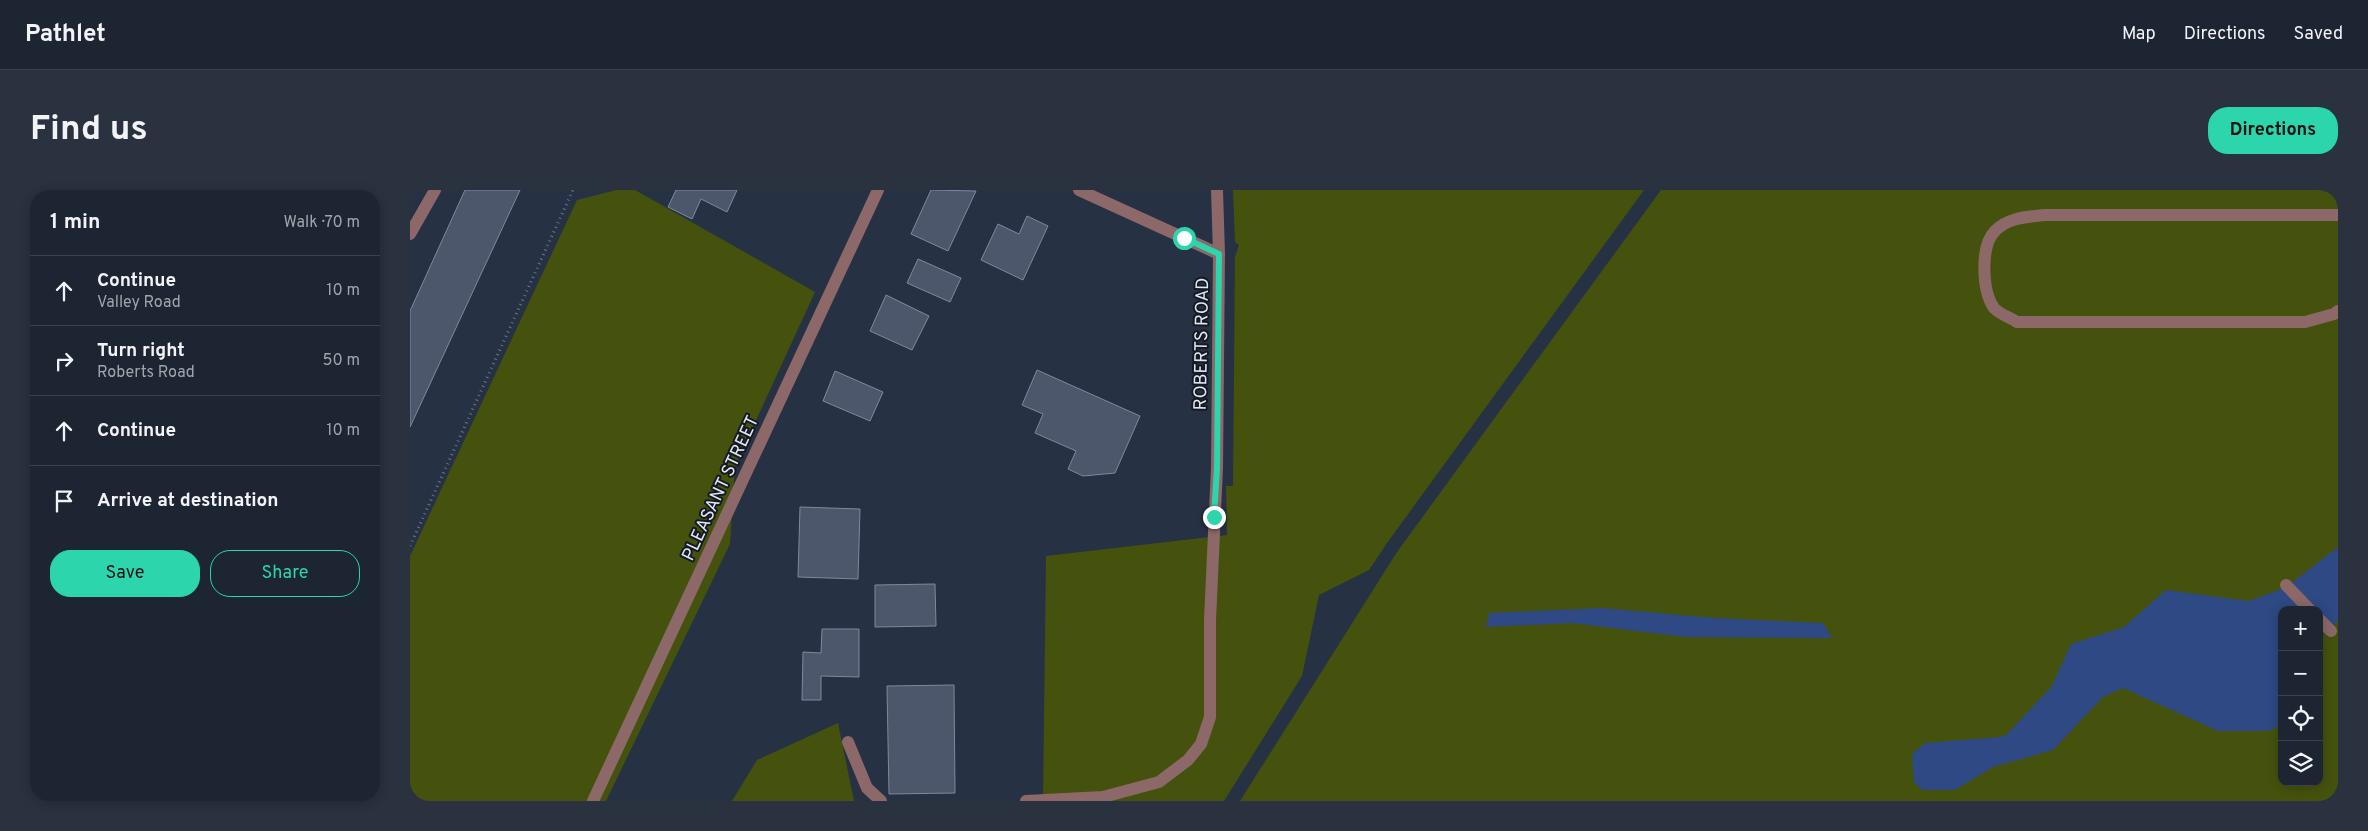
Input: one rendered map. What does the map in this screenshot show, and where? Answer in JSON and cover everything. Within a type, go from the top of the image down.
[{"type":"street","points":[[410,234],[435,190]]},
{"type":"street","name":"PLEASANT STREET","points":[[594,801],[878,190]]},
{"type":"street","points":[[1079,190],[1219,254]]},
{"type":"street","name":"ROBERTS ROAD","points":[[1026,801],[1103,797],[1159,782],[1188,760],[1201,744],[1210,717],[1210,620],[1217,468],[1219,254],[1217,190]]},
{"type":"street","points":[[2338,216],[2046,215],[2016,218],[1994,231],[1984,257],[1986,288],[1995,309],[2017,322],[2305,322],[2334,314],[2338,311]]},
{"type":"street","points":[[2286,585],[2306,606]]},
{"type":"street","points":[[2323,623],[2331,631]]},
{"type":"street","points":[[848,742],[867,788],[881,801]]},
{"type":"path","points":[[410,546],[572,190]]},
{"type":"green space","points":[[616,190],[635,190],[815,292],[735,466],[730,544],[606,801],[410,801],[410,556],[577,200]]},
{"type":"green space","points":[[1233,190],[1644,190],[1369,570],[1319,595],[1302,676],[1224,801],[1043,801],[1046,556],[1227,535],[1226,486],[1233,486],[1235,257],[1239,245],[1235,242]]},
{"type":"green space","points":[[1661,190],[2338,190],[2338,801],[1240,801],[1397,552]]},
{"type":"green space","points":[[838,723],[854,801],[732,801],[757,760]]},
{"type":"water","points":[[2338,547],[2338,620],[2333,627],[2323,618],[2323,606],[2312,606],[2290,584]]},
{"type":"water","points":[[2286,587],[2303,606],[2278,606],[2278,726],[2270,731],[2218,731],[2123,688],[2103,697],[2053,750],[1993,767],[1955,790],[1922,790],[1914,782],[1912,754],[1925,743],[2006,735],[2052,686],[2071,644],[2124,627],[2166,590],[2249,601]]},
{"type":"water","points":[[1602,608],[1715,618],[1823,623],[1832,638],[1686,637],[1571,623],[1486,627],[1489,613]]},
{"type":"building","points":[[465,190],[520,190],[410,427],[410,311]]},
{"type":"building","points":[[676,190],[737,190],[727,212],[701,199],[692,219],[668,207]]},
{"type":"building","points":[[931,190],[976,191],[948,251],[911,234]]},
{"type":"building","points":[[1027,216],[1048,226],[1023,280],[981,260],[998,224],[1019,234]]},
{"type":"building","points":[[918,259],[961,278],[950,302],[907,283]]},
{"type":"building","points":[[886,295],[929,316],[912,350],[870,331]]},
{"type":"building","points":[[1037,370],[1140,416],[1115,473],[1083,476],[1068,469],[1076,451],[1035,433],[1043,414],[1022,405]]},
{"type":"building","points":[[835,371],[883,392],[870,421],[823,401]]},
{"type":"building","points":[[800,507],[860,509],[858,579],[798,577]]},
{"type":"building","points":[[935,584],[936,626],[875,627],[875,585]]},
{"type":"building","points":[[822,629],[859,629],[859,677],[821,676],[821,700],[802,700],[803,652],[821,653]]},
{"type":"building","points":[[954,685],[955,793],[889,794],[887,686]]},
{"type":"route","points":[[1184,238],[1219,254],[1217,468],[1214,517]]}]
